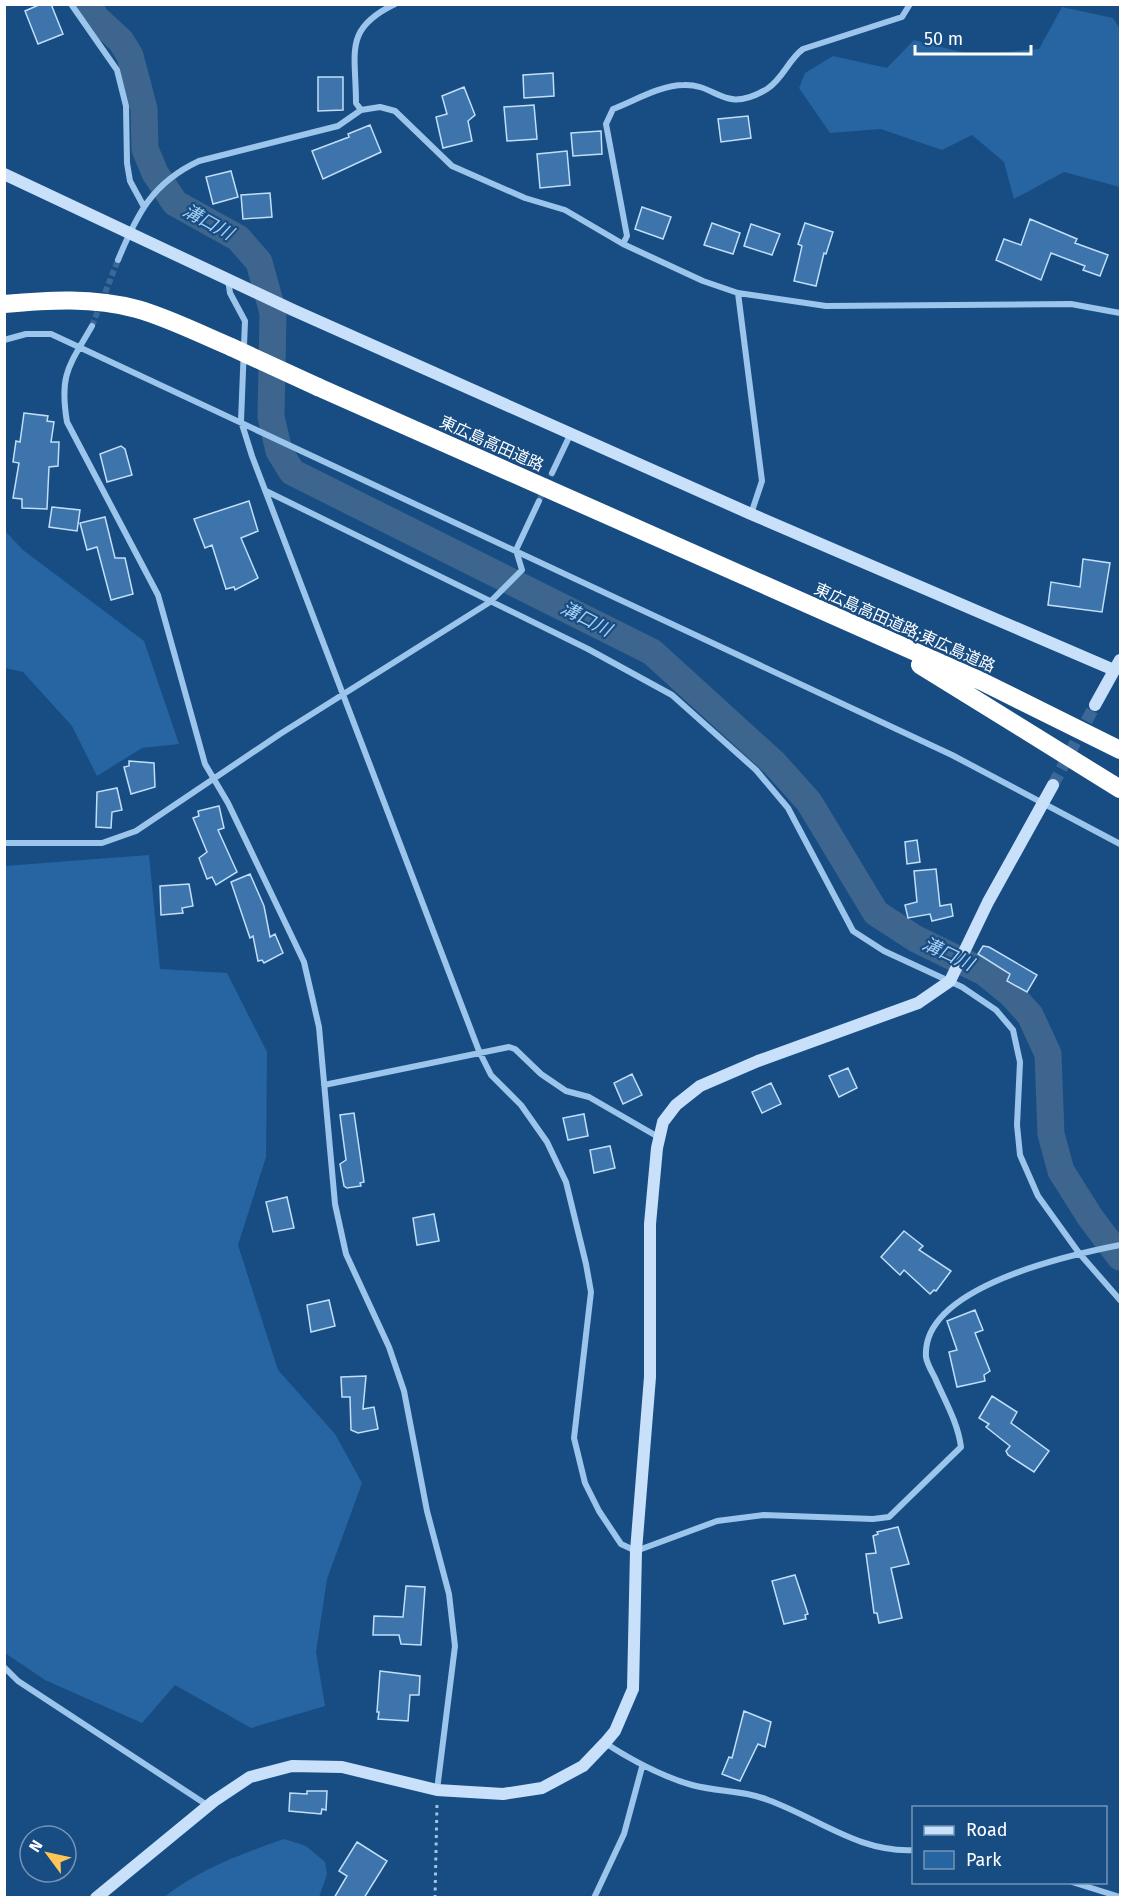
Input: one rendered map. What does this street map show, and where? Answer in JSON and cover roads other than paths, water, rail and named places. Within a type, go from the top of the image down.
[{"type":"highway","name":"東広島高田道路","points":[[4,304],[86,300],[138,309],[168,320],[801,602]]},
{"type":"highway","name":"東広島高田道路;東広島道路","points":[[801,602],[917,663],[1120,764]]},
{"type":"highway","name":"東広島高田道路;東広島道路","points":[[801,602],[981,681],[1120,750]]},
{"type":"highway","points":[[917,663],[1120,789]]},
{"type":"highway","points":[[981,681],[1120,741]]},
{"type":"street","points":[[71,4],[117,70],[126,106],[127,163],[130,181],[143,206]]},
{"type":"street","points":[[362,110],[356,103],[356,38],[372,15],[395,4]]},
{"type":"street","points":[[623,244],[627,236],[606,124],[614,109],[676,85],[697,86],[725,100],[734,100],[765,90],[778,81],[794,55],[803,49],[902,17],[910,4]]},
{"type":"street","points":[[118,260],[143,206],[171,177],[199,161],[338,126],[362,110],[380,108],[395,111],[452,165],[525,198],[565,210],[623,244],[703,282],[738,293],[826,306],[1071,304],[1120,313]]},
{"type":"street","points":[[4,174],[293,310],[751,514],[1118,668],[1095,705]]},
{"type":"street","points":[[228,279],[230,292],[245,321],[241,421],[265,490],[478,1051],[491,1075],[521,1105],[547,1142],[566,1182],[591,1292],[574,1438],[585,1483],[599,1511],[621,1544],[636,1551],[717,1521],[764,1515],[873,1519],[889,1517],[962,1447],[959,1432],[926,1359],[928,1336],[943,1314],[964,1297],[1008,1276],[1079,1253],[1120,1245]]},
{"type":"street","points":[[738,293],[762,481],[751,514]]},
{"type":"street","points":[[92,326],[71,361],[62,392],[67,422],[158,595],[206,764],[304,962],[319,1027],[335,1203],[346,1254],[389,1347],[404,1391],[428,1511],[449,1594],[455,1646],[437,1790]]},
{"type":"street","points":[[4,340],[27,334],[51,334],[952,755],[1042,805],[1120,844]]},
{"type":"street","points":[[552,473],[571,433]]},
{"type":"street","points":[[265,490],[588,650],[672,696],[756,770],[788,808],[853,931],[884,951],[950,981],[996,1010],[1013,1030],[1020,1062],[1017,1125],[1020,1155],[1038,1196],[1079,1253],[1120,1300]]},
{"type":"street","points":[[4,843],[102,843],[136,831],[343,694],[490,602],[522,570],[516,550],[539,501]]},
{"type":"street","points":[[103,1895],[208,1806],[250,1777],[292,1766],[342,1767],[437,1790],[502,1794],[542,1788],[583,1766],[605,1743],[615,1731],[633,1689],[636,1551],[650,1377],[650,1224],[663,1122],[676,1105],[700,1086],[758,1060],[918,1003],[950,981],[988,902],[1053,784]]},
{"type":"street","points":[[324,1085],[478,1051],[509,1047],[515,1049],[541,1074],[566,1091],[589,1097],[660,1138]]},
{"type":"street","points":[[4,1667],[18,1681],[208,1806]]},
{"type":"street","points":[[605,1743],[642,1767],[692,1785],[766,1798],[860,1844],[885,1850],[912,1850]]},
{"type":"street","points":[[594,1898],[624,1834],[642,1767]]},
{"type":"street","points":[[1078,1884],[1120,1897]]},
{"type":"waterway","name":"溝口川","points":[[88,4],[96,18],[121,41],[130,56],[144,109],[145,149],[155,173],[175,203],[238,238],[259,262],[273,313],[271,417],[279,451],[292,472],[652,652],[774,763],[809,802],[876,913],[916,939],[984,972],[1011,994],[1030,1015],[1048,1054],[1051,1134],[1061,1171],[1090,1217],[1120,1257]]},
{"type":"tunnel","points":[[92,326],[118,260]]},
{"type":"tunnel","points":[[539,501],[552,473]]},
{"type":"tunnel","points":[[1053,785],[1095,705]]}]
